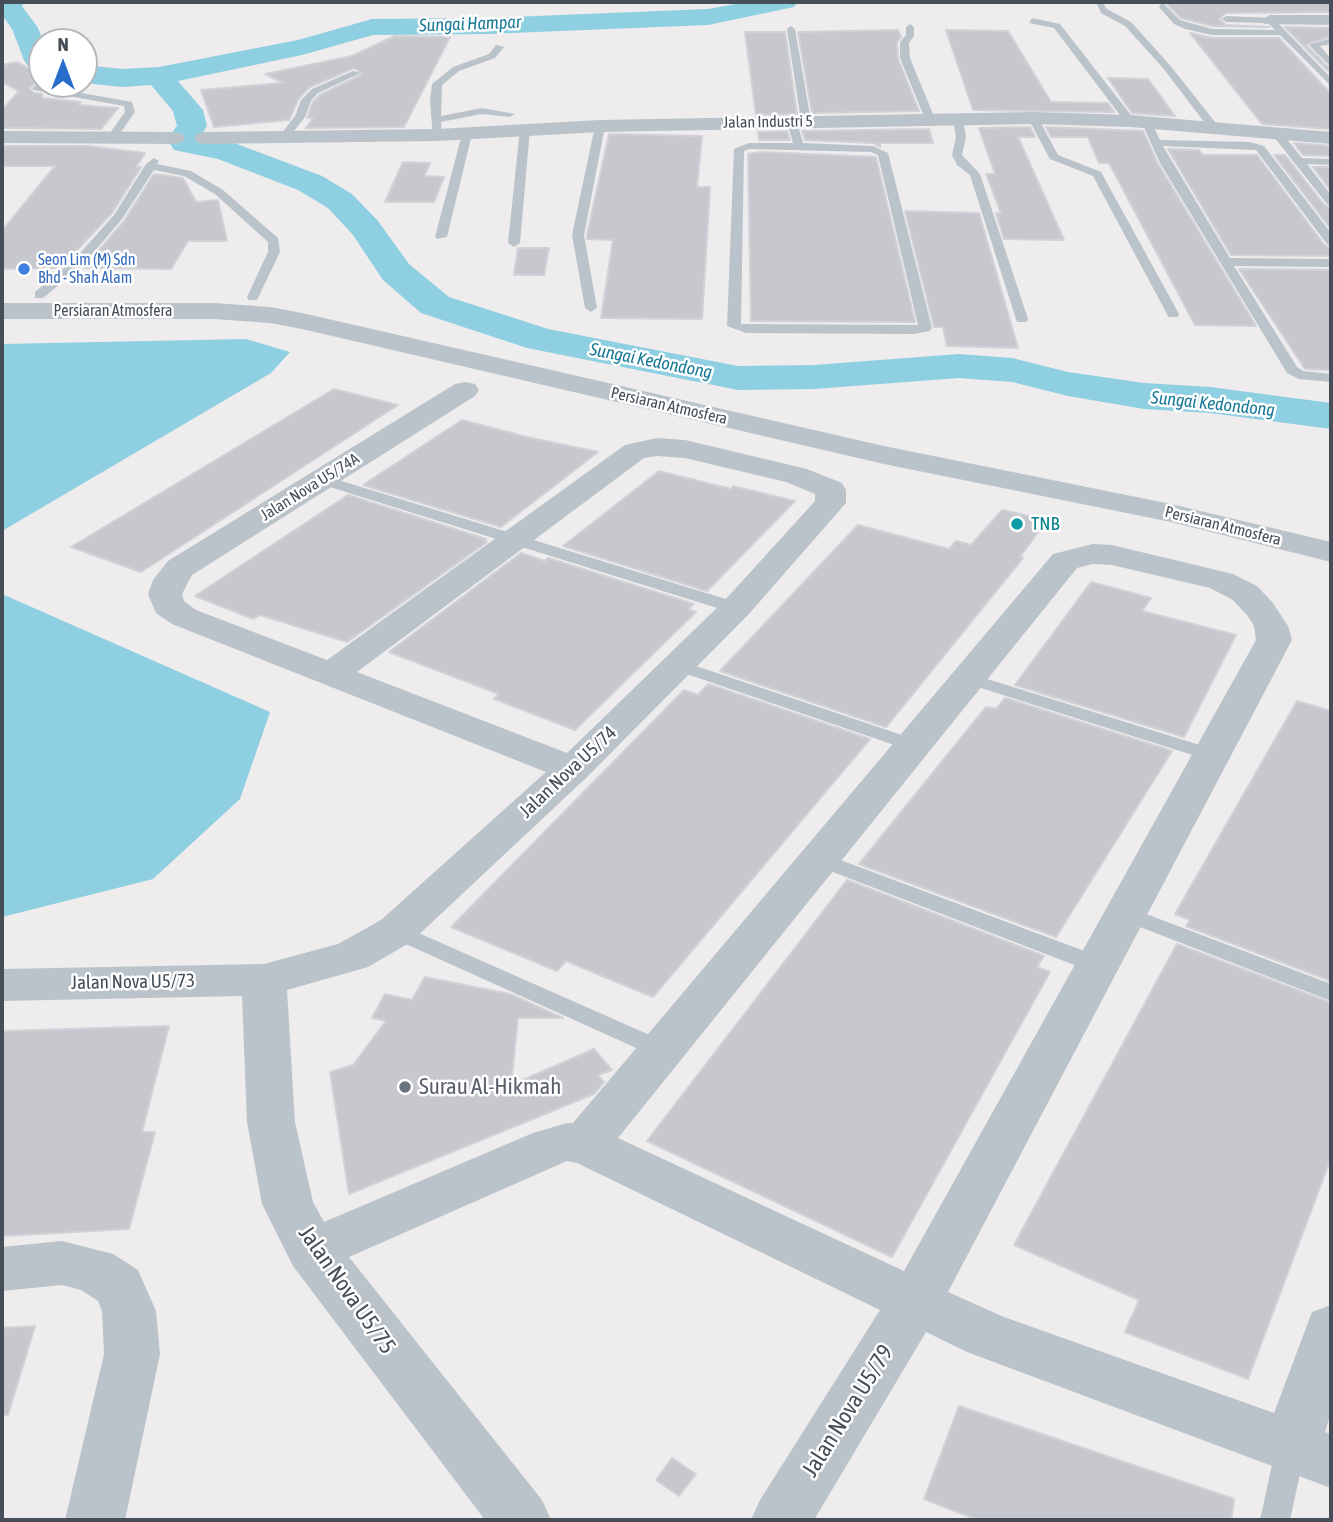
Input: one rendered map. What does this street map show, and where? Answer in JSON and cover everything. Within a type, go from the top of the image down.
[{"type":"street","points":[[1276,26],[1331,20]]},
{"type":"street","name":"Jalan Industri 5","points":[[204,138],[283,138],[437,127],[467,134],[600,126],[1033,118],[1138,122],[1331,138]]},
{"type":"street","points":[[2,137],[175,138]]},
{"type":"street","name":"Persiaran Atmosfera","points":[[2,296],[253,298],[338,312],[898,442],[1146,485],[1331,525]]},
{"type":"street","name":"Persiaran Atmosfera","points":[[2,311],[214,311],[302,321],[870,452],[1171,513],[1331,552]]},
{"type":"street","name":"Jalan Nova U5/74A","points":[[333,674],[184,617],[168,606],[165,594],[170,580],[180,568],[465,390]]},
{"type":"street","name":"Jalan Nova U5/74","points":[[264,980],[352,956],[396,931],[573,769],[736,608],[830,503],[831,490],[796,475],[685,449],[646,448],[635,451],[516,540]]},
{"type":"street","points":[[333,674],[516,540]]},
{"type":"street","name":"Jalan Nova U5/79","points":[[781,1520],[915,1302],[1274,640],[1271,626],[1261,610],[1245,593],[1221,581],[1112,555],[1078,556],[1065,561],[968,678]]},
{"type":"street","points":[[333,674],[573,769]]},
{"type":"street","points":[[585,1143],[968,678]]},
{"type":"street","name":"Jalan Nova U5/73","points":[[2,985],[264,980]]},
{"type":"street","name":"Jalan Nova U5/75","points":[[264,980],[271,1122],[288,1204],[312,1250],[521,1520]]},
{"type":"street","points":[[312,1250],[551,1147],[567,1142],[585,1143],[643,1174],[986,1335],[1311,1453],[1331,1329]]},
{"type":"street","points":[[2,1269],[62,1263],[94,1270],[119,1286],[129,1311],[132,1354],[95,1520]]},
{"type":"lane","points":[[1098,4],[1104,11],[1128,24],[1166,66],[1215,129]]},
{"type":"lane","points":[[1162,5],[1177,22],[1212,32],[1276,26]]},
{"type":"lane","points":[[1226,19],[1276,26],[1331,83]]},
{"type":"lane","points":[[1032,21],[1057,26],[1155,143],[1224,262],[1292,370],[1299,375],[1331,378]]},
{"type":"lane","points":[[910,27],[910,36],[904,42],[905,58],[930,119]]},
{"type":"lane","points":[[791,29],[799,146]]},
{"type":"lane","points":[[1331,41],[1314,46],[1331,64]]},
{"type":"lane","points":[[499,47],[484,61],[456,69],[442,77],[437,84],[435,101],[437,127],[482,111],[510,114]]},
{"type":"lane","points":[[283,138],[300,117],[306,100],[316,91],[356,73]]},
{"type":"lane","points":[[94,98],[129,104],[130,112],[112,137]]},
{"type":"lane","points":[[1033,118],[1054,157],[1097,174],[1173,314]]},
{"type":"lane","points":[[958,119],[961,137],[957,155],[961,163],[975,174],[1022,318]]},
{"type":"lane","points":[[591,308],[578,235],[600,126]]},
{"type":"lane","points":[[514,243],[526,130]]},
{"type":"lane","points":[[441,237],[467,134]]},
{"type":"lane","points":[[1278,135],[1331,202]]},
{"type":"lane","points":[[1155,143],[1250,145],[1260,148],[1331,241]]},
{"type":"lane","points":[[749,146],[799,146],[873,149],[883,153],[925,328],[746,329],[734,326],[739,149],[749,146]]},
{"type":"lane","points":[[1298,161],[1331,162]]},
{"type":"lane","points":[[39,295],[78,263],[118,217],[152,163],[187,173],[219,192],[242,210],[274,242],[274,252],[253,298]]},
{"type":"lane","points":[[1224,262],[1331,263]]},
{"type":"lane","points":[[321,481],[736,608]]},
{"type":"lane","points":[[678,665],[913,745]]},
{"type":"lane","points":[[968,678],[1212,755]]},
{"type":"lane","points":[[819,859],[1098,965]]},
{"type":"lane","points":[[1125,914],[1331,993]]},
{"type":"lane","points":[[396,931],[662,1050]]},
{"type":"lane","points":[[1275,1520],[1311,1453]]},
{"type":"water","points":[[246,339],[290,352],[271,373],[2,531],[2,344]]},
{"type":"water","points":[[2,594],[270,712],[240,799],[153,879],[2,917]]},
{"type":"building","points":[[1165,2],[1331,2],[1331,12],[1226,13],[1219,19],[1226,25],[1269,27],[1212,26],[1181,18]]},
{"type":"building","points":[[1285,27],[1331,28],[1331,36],[1306,45],[1331,70],[1327,70]]},
{"type":"building","points":[[898,30],[901,37],[897,42],[898,59],[919,111],[812,113],[798,32]]},
{"type":"building","points":[[946,30],[1008,31],[1051,102],[1108,103],[1114,112],[973,110]]},
{"type":"building","points":[[745,32],[785,32],[797,114],[756,115]]},
{"type":"building","points":[[1190,33],[1212,38],[1279,38],[1331,94],[1331,129],[1262,124]]},
{"type":"building","points":[[395,36],[450,37],[404,127],[306,128],[313,118],[307,118],[313,102],[320,95],[363,74],[354,68],[310,87],[299,98],[289,120],[214,127],[201,90],[283,83],[265,74],[352,56]]},
{"type":"building","points":[[17,62],[28,68],[28,98],[118,108],[101,129],[2,128],[2,110],[19,91],[2,82],[2,65]]},
{"type":"building","points":[[1108,78],[1148,79],[1175,116],[1132,113]]},
{"type":"building","points":[[1030,127],[1035,137],[1018,137],[1064,240],[1004,239],[996,213],[1001,213],[986,174],[995,174],[979,128]]},
{"type":"building","points":[[1046,127],[1143,131],[1158,164],[1256,326],[1195,325],[1109,163],[1099,163],[1088,137],[1051,137]]},
{"type":"building","points":[[929,129],[933,143],[880,143],[880,147],[873,143],[805,140],[802,131]]},
{"type":"building","points":[[787,131],[790,140],[759,140],[758,132]]},
{"type":"building","points":[[609,134],[702,136],[697,187],[710,187],[702,319],[601,318],[613,240],[587,239],[587,235]]},
{"type":"building","points":[[1294,143],[1331,146],[1331,156],[1303,155]]},
{"type":"building","points":[[2,146],[88,146],[145,153],[136,167],[141,167],[112,213],[60,268],[2,269],[2,231],[55,166],[2,166]]},
{"type":"building","points":[[1168,149],[1199,150],[1202,155],[1257,155],[1325,246],[1331,247],[1331,256],[1231,255]]},
{"type":"building","points":[[761,152],[876,157],[915,322],[751,321],[748,154]]},
{"type":"building","points":[[1274,155],[1285,155],[1325,206],[1331,207],[1331,229]]},
{"type":"building","points":[[403,162],[430,163],[424,176],[444,177],[434,202],[385,202]]},
{"type":"building","points":[[1313,167],[1331,167],[1331,191]]},
{"type":"building","points":[[154,174],[183,178],[196,202],[218,200],[227,241],[188,241],[171,269],[84,268],[124,221]]},
{"type":"building","points":[[905,211],[979,213],[1018,348],[947,346],[943,327],[934,327]]},
{"type":"building","points":[[518,248],[549,248],[544,275],[514,275]]},
{"type":"building","points":[[1239,269],[1331,270],[1331,370],[1305,369]]},
{"type":"building","points":[[334,389],[398,405],[141,572],[71,547]]},
{"type":"building","points":[[462,420],[598,452],[501,527],[363,485]]},
{"type":"building","points":[[659,471],[795,501],[707,591],[563,546]]},
{"type":"building","points":[[348,495],[486,539],[484,541],[487,542],[347,642],[260,615],[253,619],[195,596]]},
{"type":"building","points":[[1002,510],[1047,520],[1020,557],[1023,558],[886,727],[720,671],[858,525],[949,549],[956,541],[971,545]]},
{"type":"building","points":[[521,553],[545,561],[548,558],[694,604],[688,609],[696,612],[575,730],[494,699],[499,694],[389,652]]},
{"type":"building","points":[[1091,582],[1151,598],[1142,611],[1236,635],[1184,737],[1015,685]]},
{"type":"building","points":[[708,684],[870,739],[653,997],[566,961],[557,971],[451,927],[684,690],[698,695]]},
{"type":"building","points":[[1005,698],[1172,751],[1056,937],[859,864],[986,707],[996,709]]},
{"type":"building","points":[[1297,701],[1331,711],[1331,981],[1186,926],[1190,920],[1175,914]]},
{"type":"building","points":[[847,880],[1044,956],[1037,967],[1050,972],[892,1257],[647,1141]]},
{"type":"building","points":[[1177,944],[1331,1003],[1331,1158],[1248,1379],[1125,1332],[1139,1300],[1014,1245]]},
{"type":"building","name":"Surau Al-Hikmah","points":[[425,977],[510,994],[563,1018],[518,1018],[511,1085],[594,1049],[612,1070],[598,1075],[604,1082],[594,1094],[349,1194],[330,1072],[353,1065],[386,1021],[372,1018],[385,994],[412,1000]]},
{"type":"building","points":[[169,1026],[142,1132],[155,1132],[129,1229],[2,1236],[2,1031]]},
{"type":"building","points":[[35,1326],[8,1415],[2,1414],[2,1328]]},
{"type":"building","points":[[959,1406],[1234,1499],[1231,1520],[978,1520],[924,1499]]},
{"type":"building","points":[[672,1458],[696,1474],[679,1496],[656,1480]]},
{"type":"waterway","name":"Sungai Kedondong","points":[[12,2],[8,6],[28,35]]},
{"type":"waterway","name":"Sungai Hampar","points":[[159,76],[302,47],[372,27],[487,26],[708,17],[785,2]]},
{"type":"waterway","name":"Sungai Kedondong","points":[[98,75],[122,78],[159,76]]},
{"type":"waterway","name":"Sungai Kedondong","points":[[159,76],[188,110],[192,126],[183,139],[185,143],[226,151],[310,183],[340,201],[366,228],[396,272],[435,305],[541,340],[620,353],[677,368],[738,378],[814,377],[959,366],[1012,370],[1068,384],[1144,396],[1210,400],[1331,416]]},
{"type":"place","name":"Seon Lim (M) Sdn Bhd - Shah Alam","points":[[24,269]]},
{"type":"place","name":"TNB","points":[[1017,524]]},
{"type":"place","name":"Surau Al-Hikmah","points":[[405,1087]]}]
